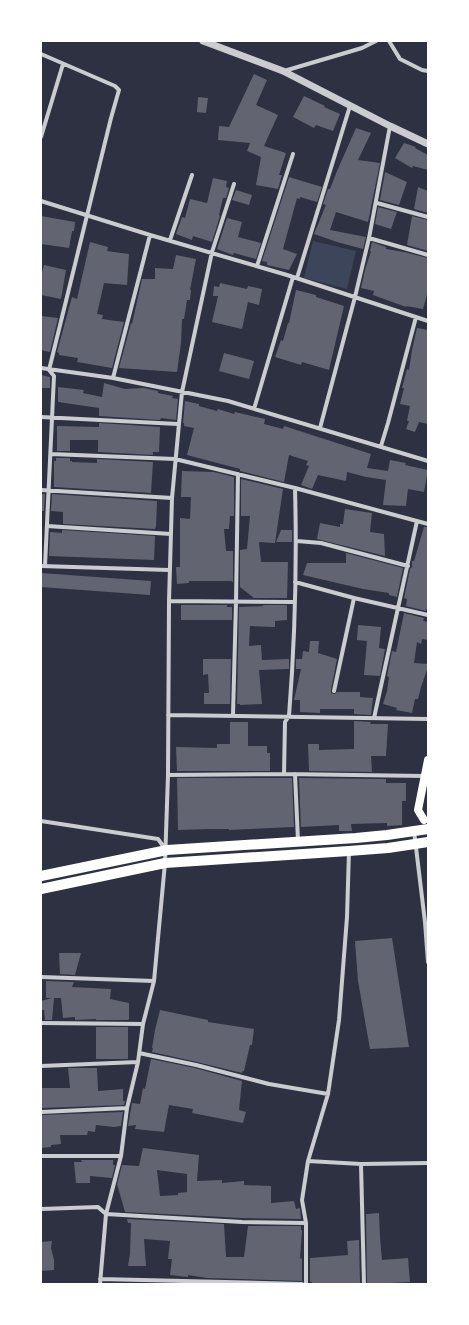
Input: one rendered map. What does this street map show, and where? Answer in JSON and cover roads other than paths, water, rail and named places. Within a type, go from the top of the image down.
[{"type":"main road","points":[[41,876],[167,850],[356,838],[387,835],[414,830],[427,822],[418,810],[428,760]]},
{"type":"main road","points":[[41,889],[166,863],[388,848],[428,842]]},
{"type":"street","points":[[203,41],[214,43],[283,71],[428,144]]},
{"type":"street","points":[[283,71],[362,48],[376,41]]},
{"type":"street","points":[[389,41],[400,59],[422,70],[428,71]]},
{"type":"street","points":[[41,54],[115,86],[119,90],[49,370]]},
{"type":"street","points":[[41,137],[63,64]]},
{"type":"street","points":[[254,409],[350,106]]},
{"type":"street","points":[[320,428],[369,238],[377,203],[390,126]]},
{"type":"street","points":[[257,266],[293,154]]},
{"type":"street","points":[[170,240],[192,175]]},
{"type":"street","points":[[100,1284],[106,1214],[121,1156],[127,1108],[138,1062],[143,1024],[154,981],[166,863],[169,570],[172,498],[178,424],[182,392],[212,252],[234,184]]},
{"type":"street","points":[[41,201],[150,235],[295,277],[428,321]]},
{"type":"street","points":[[377,203],[428,217]]},
{"type":"street","points":[[113,378],[150,235]]},
{"type":"street","points":[[369,238],[428,255]]},
{"type":"street","points":[[381,446],[416,317]]},
{"type":"street","points":[[41,368],[113,378],[228,401],[428,461]]},
{"type":"street","points":[[49,370],[54,376],[47,526],[43,566],[169,570]]},
{"type":"street","points":[[41,418],[52,417],[178,424]]},
{"type":"street","points":[[51,454],[175,459],[295,488],[428,524]]},
{"type":"street","points":[[233,715],[238,474]]},
{"type":"street","points":[[284,774],[285,722],[290,716],[293,669],[297,541],[295,488]]},
{"type":"street","points":[[41,490],[172,498]]},
{"type":"street","points":[[374,718],[417,521]]},
{"type":"street","points":[[47,526],[171,534]]},
{"type":"street","points":[[297,541],[321,543],[408,566]]},
{"type":"street","points":[[295,582],[354,598],[428,615]]},
{"type":"street","points":[[334,691],[354,598]]},
{"type":"street","points":[[169,601],[294,602]]},
{"type":"street","points":[[168,715],[428,719]]},
{"type":"street","points":[[168,775],[295,774],[425,776]]},
{"type":"street","points":[[295,774],[298,841]]},
{"type":"street","points":[[41,821],[158,839],[167,850]]},
{"type":"street","points":[[414,830],[426,907],[428,962]]},
{"type":"street","points":[[306,1284],[306,1223],[302,1200],[308,1161],[328,1094],[339,1020],[347,917],[349,851]]},
{"type":"street","points":[[41,977],[154,981]]},
{"type":"street","points":[[41,1023],[143,1024]]},
{"type":"street","points":[[139,1053],[196,1065],[269,1084],[328,1094]]},
{"type":"street","points":[[41,1066],[138,1062]]},
{"type":"street","points":[[41,1112],[127,1108]]},
{"type":"street","points":[[41,1156],[121,1156]]},
{"type":"street","points":[[308,1161],[361,1164],[428,1162]]},
{"type":"street","points":[[361,1164],[364,1284]]},
{"type":"street","points":[[41,1208],[98,1207],[106,1214],[242,1222],[306,1223]]},
{"type":"street","points":[[100,1279],[302,1284]]}]
